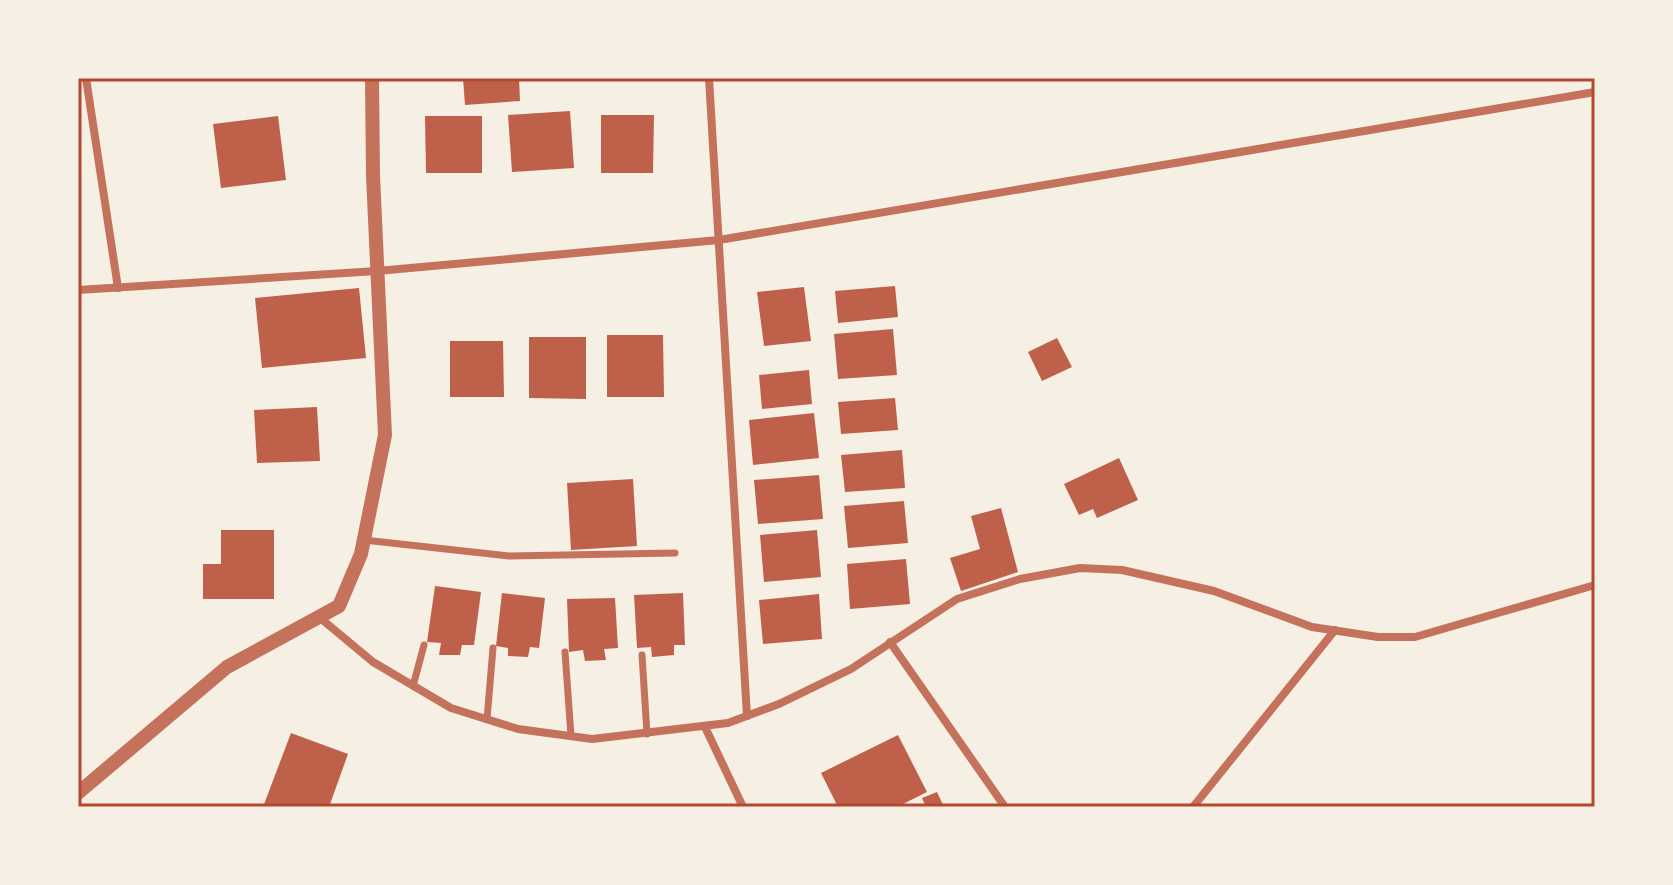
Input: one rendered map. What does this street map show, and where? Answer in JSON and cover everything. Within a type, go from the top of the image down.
[{"type":"street","points":[[86,78],[118,288]]},
{"type":"street","points":[[78,793],[227,667],[339,606],[364,540],[385,435],[372,78]]},
{"type":"street","points":[[709,78],[747,716]]},
{"type":"street","points":[[78,290],[377,271],[719,240],[1595,92]]},
{"type":"street","points":[[364,540],[509,556],[675,553]]},
{"type":"street","points":[[318,617],[373,662],[451,708],[518,729],[592,739],[705,727],[747,716],[851,669],[957,599],[1020,579],[1080,568],[1122,570],[1214,591],[1312,627],[1415,637],[1595,585]]},
{"type":"street","points":[[1193,807],[1335,630]]},
{"type":"street","points":[[890,642],[1005,807]]},
{"type":"street","points":[[413,686],[424,645]]},
{"type":"street","points":[[487,719],[493,648]]},
{"type":"street","points":[[565,652],[571,736]]},
{"type":"street","points":[[642,655],[647,734]]},
{"type":"street","points":[[705,727],[743,807]]},
{"type":"building","points":[[463,78],[519,78],[520,101],[465,105]]},
{"type":"building","points":[[570,111],[574,168],[512,172],[508,115]]},
{"type":"building","points":[[601,115],[654,115],[653,173],[601,173]]},
{"type":"building","points":[[278,116],[286,180],[221,188],[213,124]]},
{"type":"building","points":[[425,116],[482,116],[482,173],[426,173]]},
{"type":"building","points":[[895,286],[898,317],[838,323],[835,291]]},
{"type":"building","points":[[804,287],[811,341],[764,346],[757,292]]},
{"type":"building","points":[[359,288],[366,358],[262,368],[255,298]]},
{"type":"building","points":[[893,329],[897,375],[838,379],[834,334]]},
{"type":"building","points":[[607,335],[663,335],[664,397],[607,397]]},
{"type":"building","points":[[529,337],[586,337],[586,399],[529,398]]},
{"type":"building","points":[[1057,338],[1072,367],[1042,381],[1028,352]]},
{"type":"building","points":[[450,341],[503,341],[504,397],[450,397]]},
{"type":"building","points":[[809,370],[812,404],[762,409],[759,375]]},
{"type":"building","points":[[895,398],[898,430],[841,434],[838,402]]},
{"type":"building","points":[[317,407],[320,461],[257,463],[254,410]]},
{"type":"building","points":[[814,413],[819,458],[753,465],[749,420]]},
{"type":"building","points":[[902,450],[905,488],[845,492],[841,455]]},
{"type":"building","points":[[1119,458],[1138,500],[1097,518],[1093,509],[1079,515],[1064,484]]},
{"type":"building","points":[[819,475],[823,519],[758,524],[754,480]]},
{"type":"building","points":[[633,479],[637,546],[571,550],[567,483]]},
{"type":"building","points":[[904,501],[908,543],[848,548],[844,506]]},
{"type":"building","points":[[1001,508],[1018,572],[961,591],[950,558],[980,549],[971,516]]},
{"type":"building","points":[[221,530],[274,530],[274,599],[203,599],[203,564],[221,564]]},
{"type":"building","points":[[817,530],[821,577],[764,582],[760,535]]},
{"type":"building","points":[[906,559],[910,604],[850,609],[847,564]]},
{"type":"building","points":[[435,586],[481,592],[474,645],[462,645],[460,655],[439,655],[441,643],[427,642]]},
{"type":"building","points":[[502,593],[545,598],[539,648],[530,647],[528,657],[508,656],[508,648],[496,646]]},
{"type":"building","points":[[683,593],[685,645],[674,645],[674,655],[652,657],[651,647],[637,648],[634,595]]},
{"type":"building","points":[[819,594],[822,639],[763,644],[759,600]]},
{"type":"building","points":[[615,598],[618,648],[604,649],[606,660],[585,661],[583,650],[569,652],[567,599]]},
{"type":"building","points":[[291,733],[348,754],[329,807],[263,807]]},
{"type":"building","points":[[898,735],[927,792],[897,807],[838,807],[821,773]]},
{"type":"building","points":[[937,792],[944,807],[926,807],[922,798]]}]
